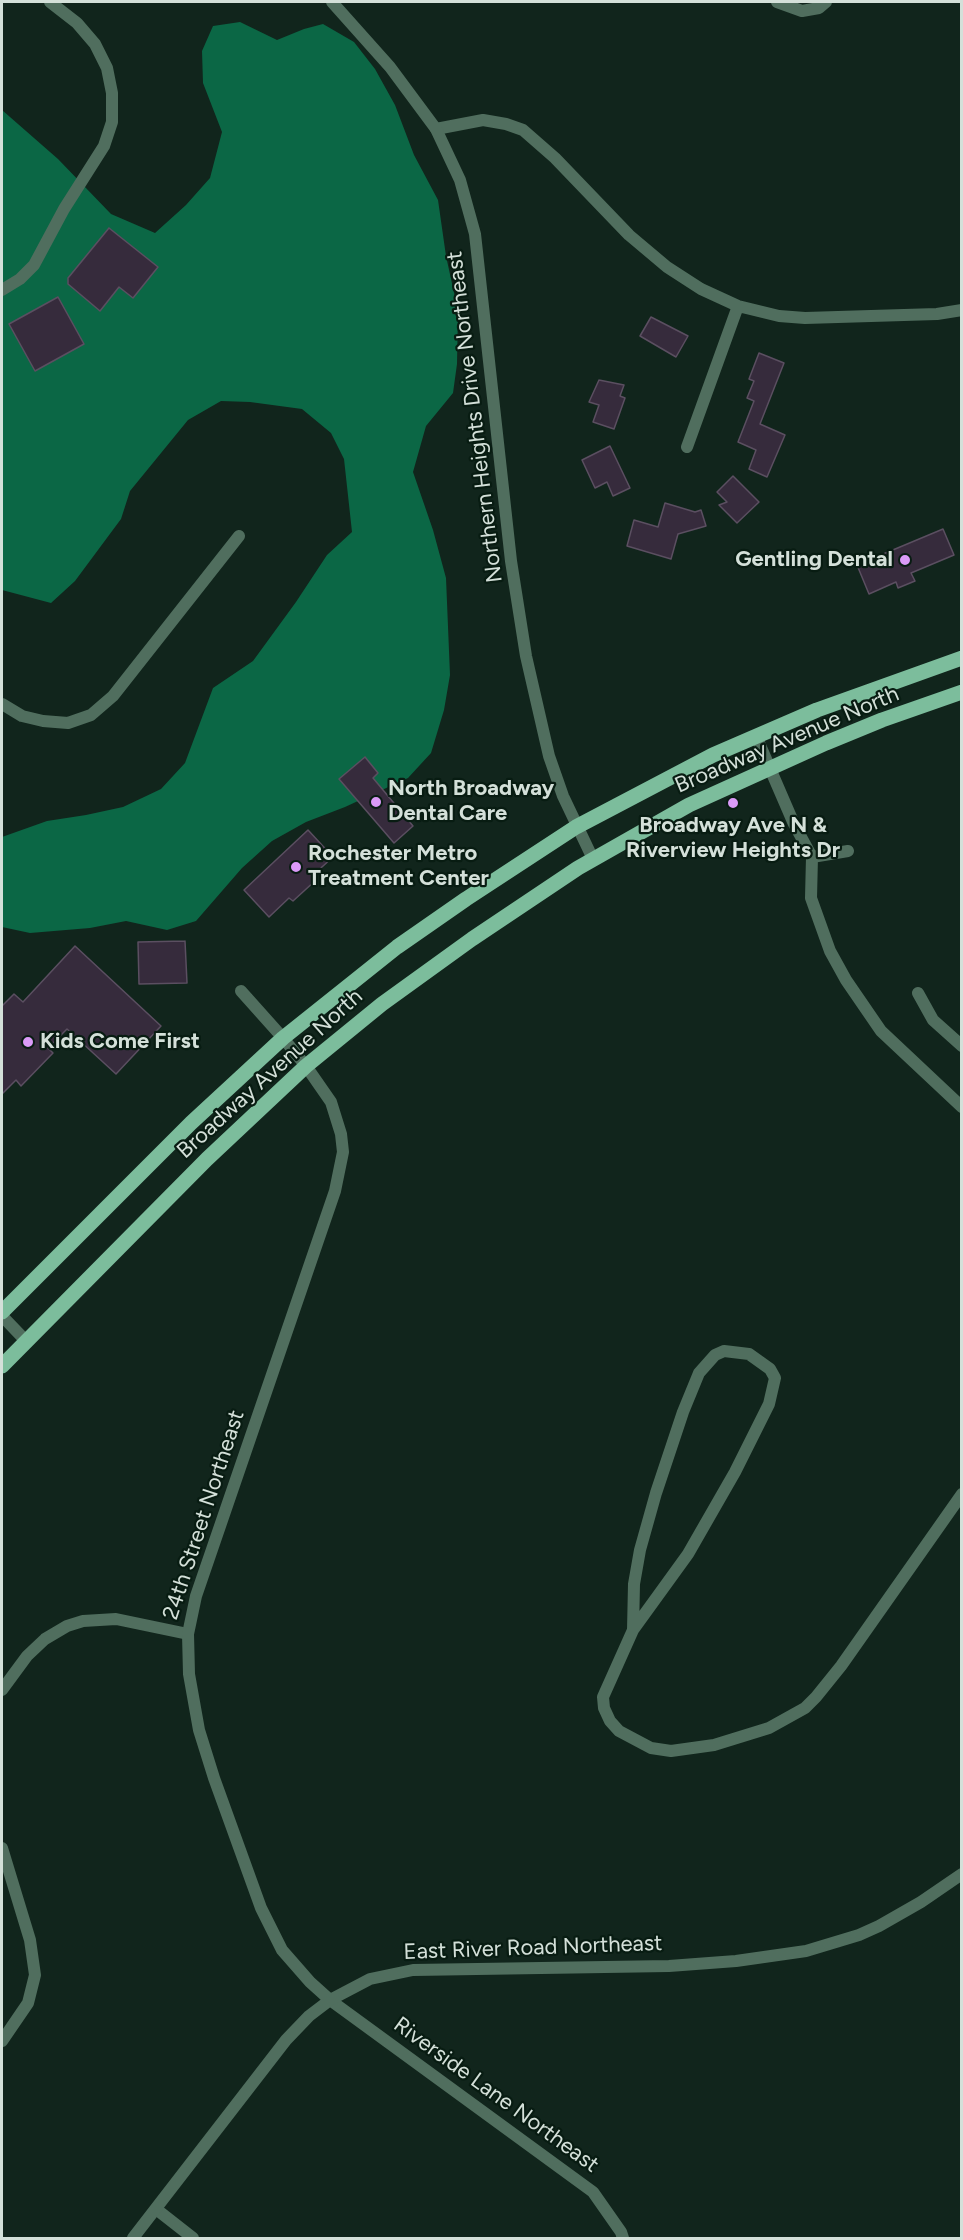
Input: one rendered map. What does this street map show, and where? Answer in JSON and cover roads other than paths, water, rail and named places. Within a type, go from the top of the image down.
[{"type":"main road","name":"Broadway Avenue North","points":[[2,1314],[190,1123],[283,1038],[398,947],[546,845],[653,785],[756,736],[849,697],[962,658]]},
{"type":"main road","name":"Broadway Avenue North","points":[[2,1366],[207,1159],[306,1066],[382,1004],[472,939],[593,859],[689,805],[882,720],[962,692]]},
{"type":"street","points":[[2,290],[20,279],[34,265],[104,146],[112,122],[112,93],[107,68],[95,44],[77,23],[50,2]]},
{"type":"street","name":"Northern Heights Drive Northeast","points":[[332,2],[390,68],[436,129],[460,180],[475,234],[511,561],[526,656],[547,748],[563,796],[593,859]]},
{"type":"street","points":[[777,2],[802,11],[819,8],[826,2]]},
{"type":"street","points":[[436,129],[483,120],[523,130],[555,158],[628,235],[667,267],[701,289],[738,306],[780,316],[805,318],[937,314],[962,310]]},
{"type":"street","points":[[687,447],[738,306]]},
{"type":"street","points":[[2,704],[22,716],[44,721],[68,723],[91,715],[113,696],[239,536]]},
{"type":"street","points":[[756,736],[794,824],[812,857],[811,898],[830,951],[846,980],[881,1031],[962,1107]]},
{"type":"street","points":[[812,857],[848,851]]},
{"type":"street","name":"24th Street Northeast","points":[[241,991],[283,1038],[323,1090],[335,1111],[343,1152],[339,1175],[196,1596],[188,1634],[189,1674],[199,1730],[261,1908],[282,1950],[310,1982],[330,2000]]},
{"type":"street","points":[[918,993],[933,1020],[962,1046]]},
{"type":"street","points":[[2,1314],[26,1341]]},
{"type":"street","points":[[633,1630],[634,1584],[639,1550],[693,1387],[699,1373],[715,1355],[724,1352],[749,1354],[770,1369],[775,1378],[769,1404],[735,1472],[688,1554],[633,1630],[603,1697],[604,1708],[610,1721],[619,1731],[651,1748],[670,1751],[714,1745],[769,1728],[805,1708],[841,1666],[962,1494]]},
{"type":"street","points":[[2,1690],[27,1656],[45,1639],[67,1626],[116,1619],[188,1634]]},
{"type":"street","points":[[2,1848],[30,1940],[35,1975],[28,2003],[2,2041]]},
{"type":"street","name":"East River Road Northeast","points":[[133,2238],[286,2040],[309,2016],[330,2000],[370,1979],[412,1970],[669,1966],[736,1961],[806,1951],[859,1935],[879,1926],[921,1902],[962,1874]]},
{"type":"street","name":"Riverside Lane Northeast","points":[[330,2000],[593,2192],[621,2232],[622,2238]]},
{"type":"street","points":[[156,2209],[193,2238]]},
{"type":"place","name":"Gentling Dental","points":[[905,560]]},
{"type":"place","name":"North Broadway Dental Care","points":[[376,802]]},
{"type":"place","name":"Broadway Ave N & Riverview Heights Dr","points":[[733,803]]},
{"type":"place","name":"Rochester Metro Treatment Center","points":[[296,867]]},
{"type":"place","name":"Kids Come First","points":[[28,1042]]}]
